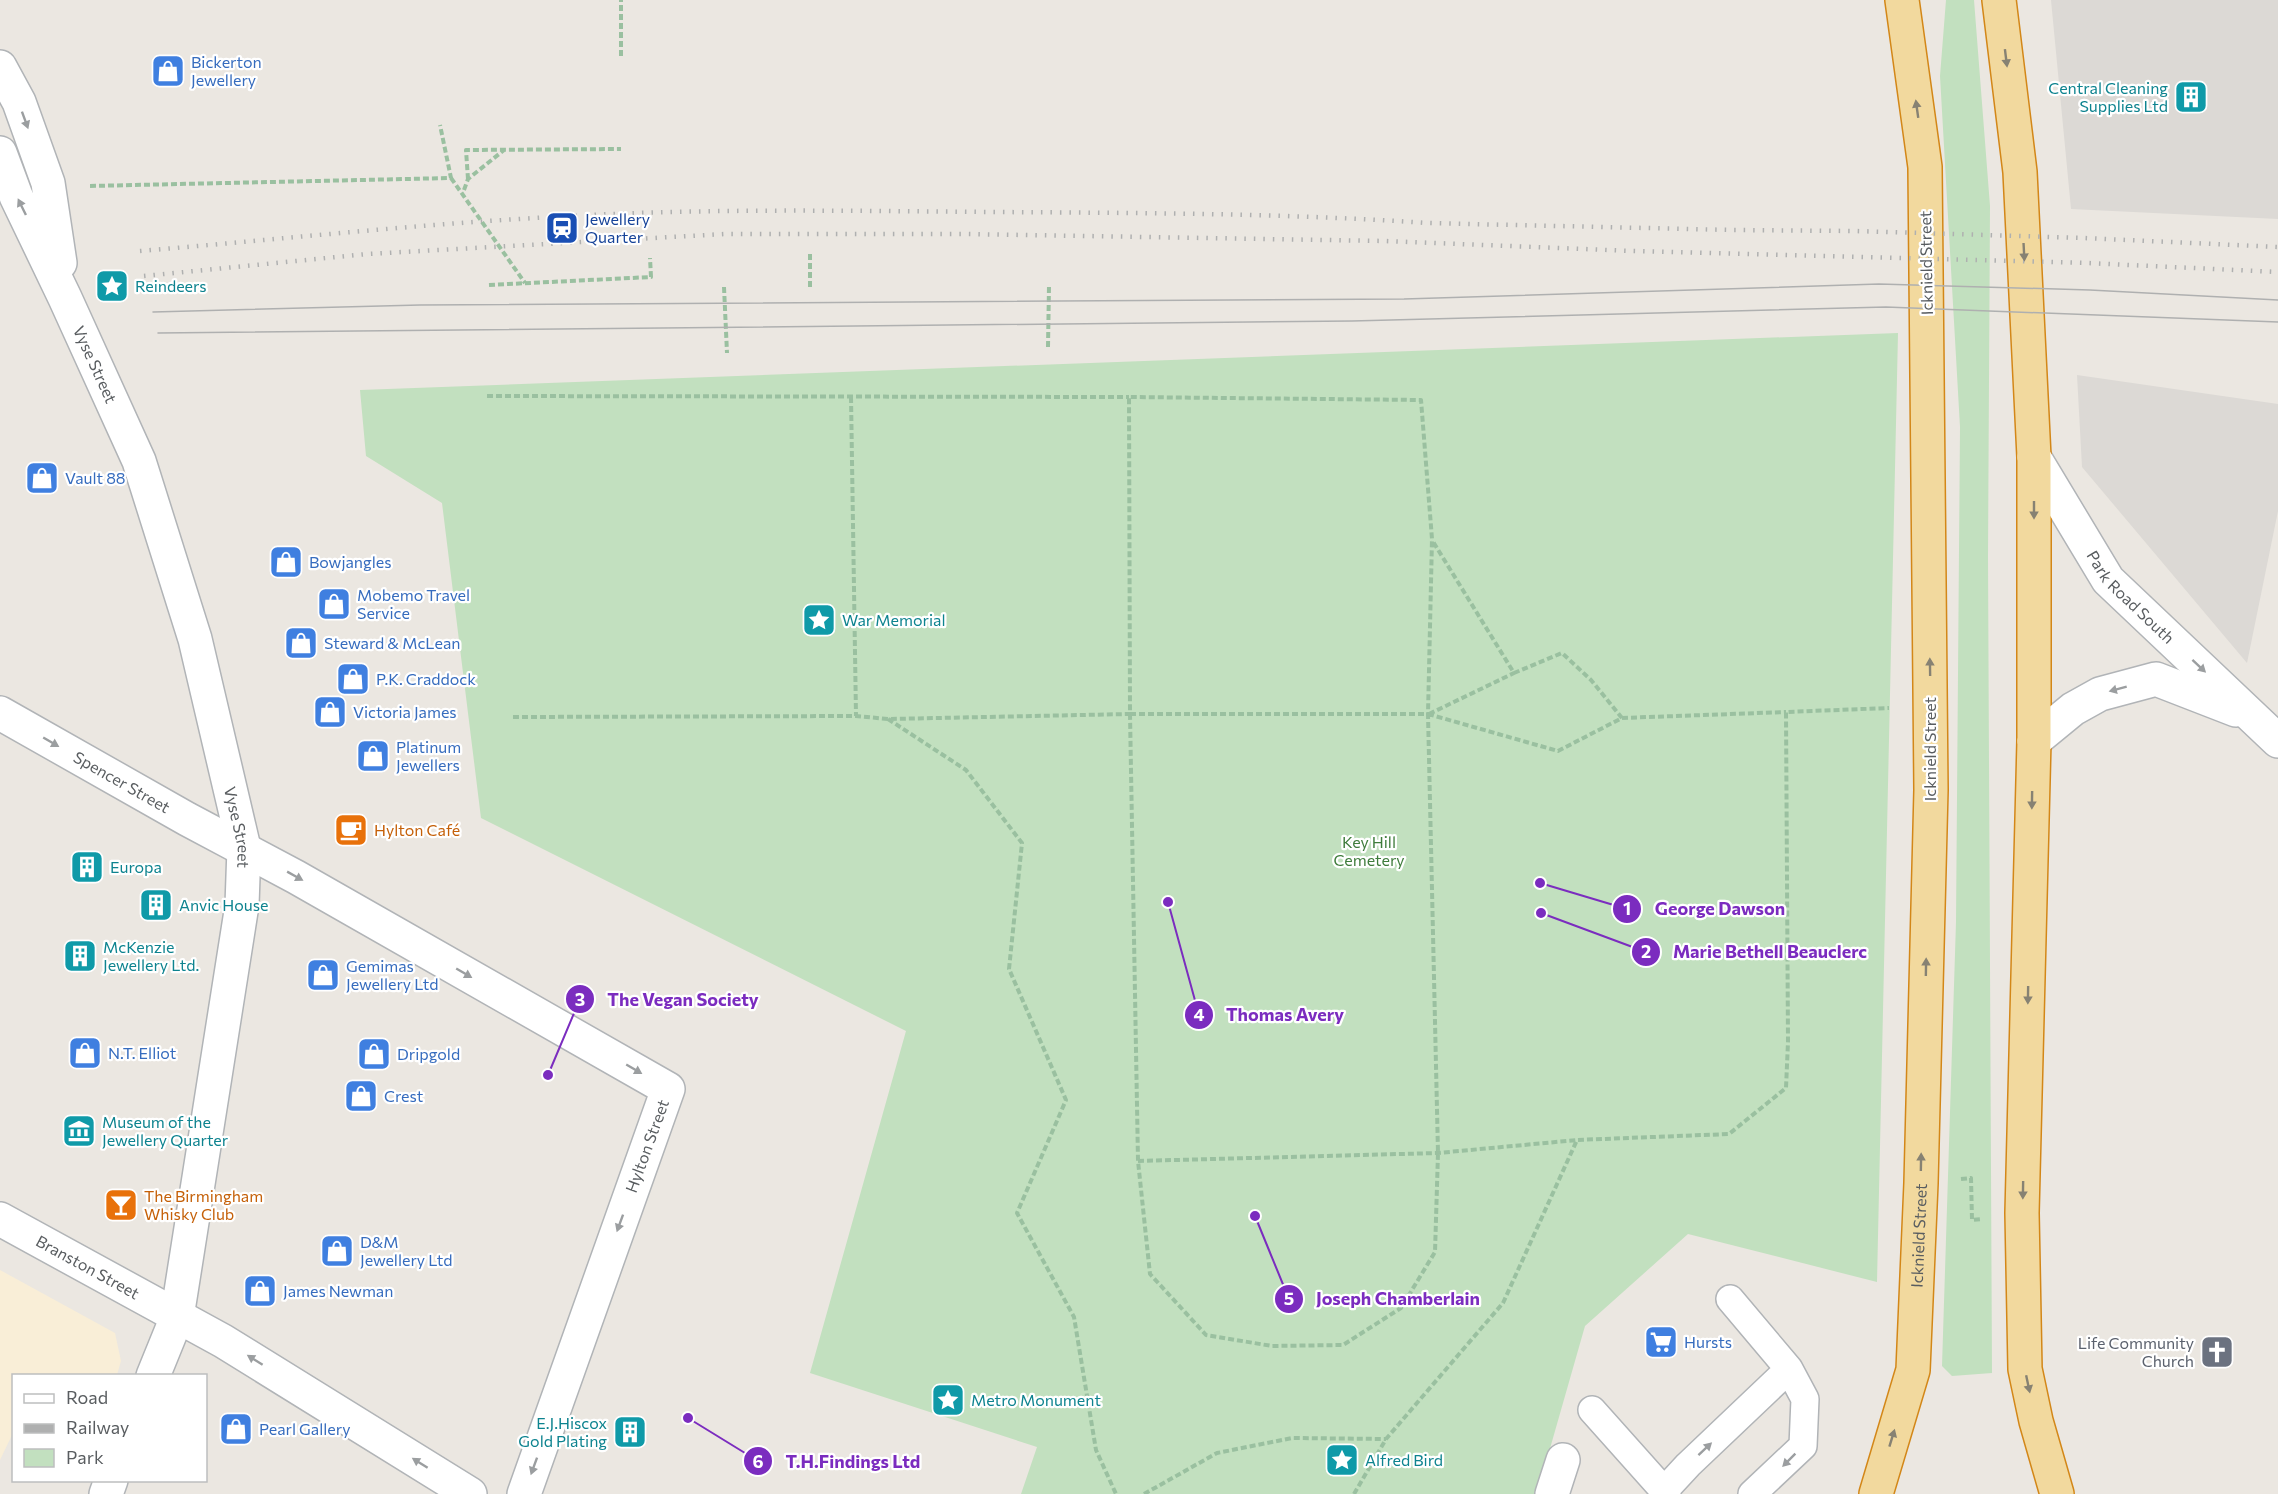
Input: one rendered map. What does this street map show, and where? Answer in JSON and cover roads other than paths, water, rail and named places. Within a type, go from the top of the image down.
[{"type":"highway","name":"Icknield Street","points":[[1876,1494],[1913,1370],[1921,1183],[1931,790],[1924,167],[1902,0]]},
{"type":"highway","points":[[1999,0],[2020,172],[2034,457],[2034,741],[2022,1213],[2025,1369],[2036,1421],[2057,1494]]},
{"type":"street","name":"Vyse Street","points":[[0,67],[18,102],[48,183],[66,298]]},
{"type":"street","name":"Vyse Street","points":[[0,153],[16,196],[66,298],[139,462],[195,639],[244,848],[242,904],[177,1317],[154,1374]]},
{"type":"street","name":"Park Road South","points":[[2034,457],[2108,580],[2278,741]]},
{"type":"street","name":"Park Road South","points":[[2034,741],[2073,709],[2100,694],[2156,679],[2252,716]]},
{"type":"street","name":"Spencer Street","points":[[0,712],[187,819],[244,848]]},
{"type":"street","name":"Hylton Street","points":[[244,848],[668,1089],[524,1494]]},
{"type":"street","name":"Branston Street","points":[[0,1219],[177,1317]]},
{"type":"street","points":[[177,1317],[224,1341],[470,1494]]},
{"type":"street","points":[[1552,1494],[1563,1460]]},
{"type":"lane","points":[[1730,1299],[1789,1369],[1805,1399],[1803,1446],[1752,1494]]},
{"type":"lane","points":[[1592,1410],[1666,1492],[1688,1465],[1789,1369]]},
{"type":"tram line","points":[[153,312],[420,305],[1404,299],[1879,284],[2090,290],[2278,300]]},
{"type":"tram line","points":[[158,333],[1352,321],[1886,307],[2278,322]]},
{"type":"railway","points":[[140,251],[518,219],[625,213],[783,211],[1265,215],[1427,223],[1855,231],[2278,247]]},
{"type":"railway","points":[[144,276],[367,254],[725,234],[965,234],[1385,241],[1633,251],[2087,263],[2278,272]]},
{"type":"place","name":"Bickerton Jewellery","points":[[168,71]]},
{"type":"place","name":"Central Cleaning Supplies Ltd","points":[[2191,97]]},
{"type":"place","name":"Jewellery Quarter","points":[[562,228]]},
{"type":"place","name":"Reindeers","points":[[112,286]]},
{"type":"place","name":"Vault 88","points":[[42,478]]},
{"type":"place","name":"Bowjangles","points":[[286,562]]},
{"type":"place","name":"Mobemo Travel Service","points":[[334,604]]},
{"type":"place","name":"War Memorial","points":[[819,620]]},
{"type":"place","name":"Steward & McLean","points":[[301,643]]},
{"type":"place","name":"P.K. Craddock","points":[[353,679]]},
{"type":"place","name":"Victoria James","points":[[330,712]]},
{"type":"place","name":"Platinum Jewellers","points":[[373,756]]},
{"type":"place","name":"Hylton Café","points":[[351,830]]},
{"type":"place","name":"Europa","points":[[87,867]]},
{"type":"place","name":"George Dawson","points":[[1540,883]]},
{"type":"place","name":"Thomas Avery","points":[[1168,902]]},
{"type":"place","name":"Anvic House","points":[[156,905]]},
{"type":"place","name":"Marie Bethell Beauclerc","points":[[1541,913]]},
{"type":"place","name":"McKenzie Jewellery Ltd.","points":[[80,956]]},
{"type":"place","name":"Gemimas Jewellery Ltd","points":[[323,975]]},
{"type":"place","name":"N.T. Elliot","points":[[85,1053]]},
{"type":"place","name":"Dripgold","points":[[374,1054]]},
{"type":"place","name":"The Vegan Society","points":[[548,1075]]},
{"type":"place","name":"Crest","points":[[361,1096]]},
{"type":"place","name":"Museum of the Jewellery Quarter","points":[[79,1131]]},
{"type":"place","name":"The Birmingham Whisky Club","points":[[121,1205]]},
{"type":"place","name":"Joseph Chamberlain","points":[[1255,1216]]},
{"type":"place","name":"D&M Jewellery Ltd","points":[[337,1251]]},
{"type":"place","name":"James Newman","points":[[260,1291]]},
{"type":"place","name":"Hursts","points":[[1661,1342]]},
{"type":"place","name":"Life Community Church","points":[[2217,1352]]},
{"type":"place","name":"Metro Monument","points":[[948,1400]]},
{"type":"place","name":"T.H.Findings Ltd","points":[[688,1418]]},
{"type":"place","name":"Pearl Gallery","points":[[236,1429]]},
{"type":"place","name":"E.J.Hiscox Gold Plating","points":[[630,1432]]},
{"type":"place","name":"Alfred Bird","points":[[1342,1460]]},
{"type":"park label","name":"Key Hill Cemetery","points":[[1369,851]]}]
